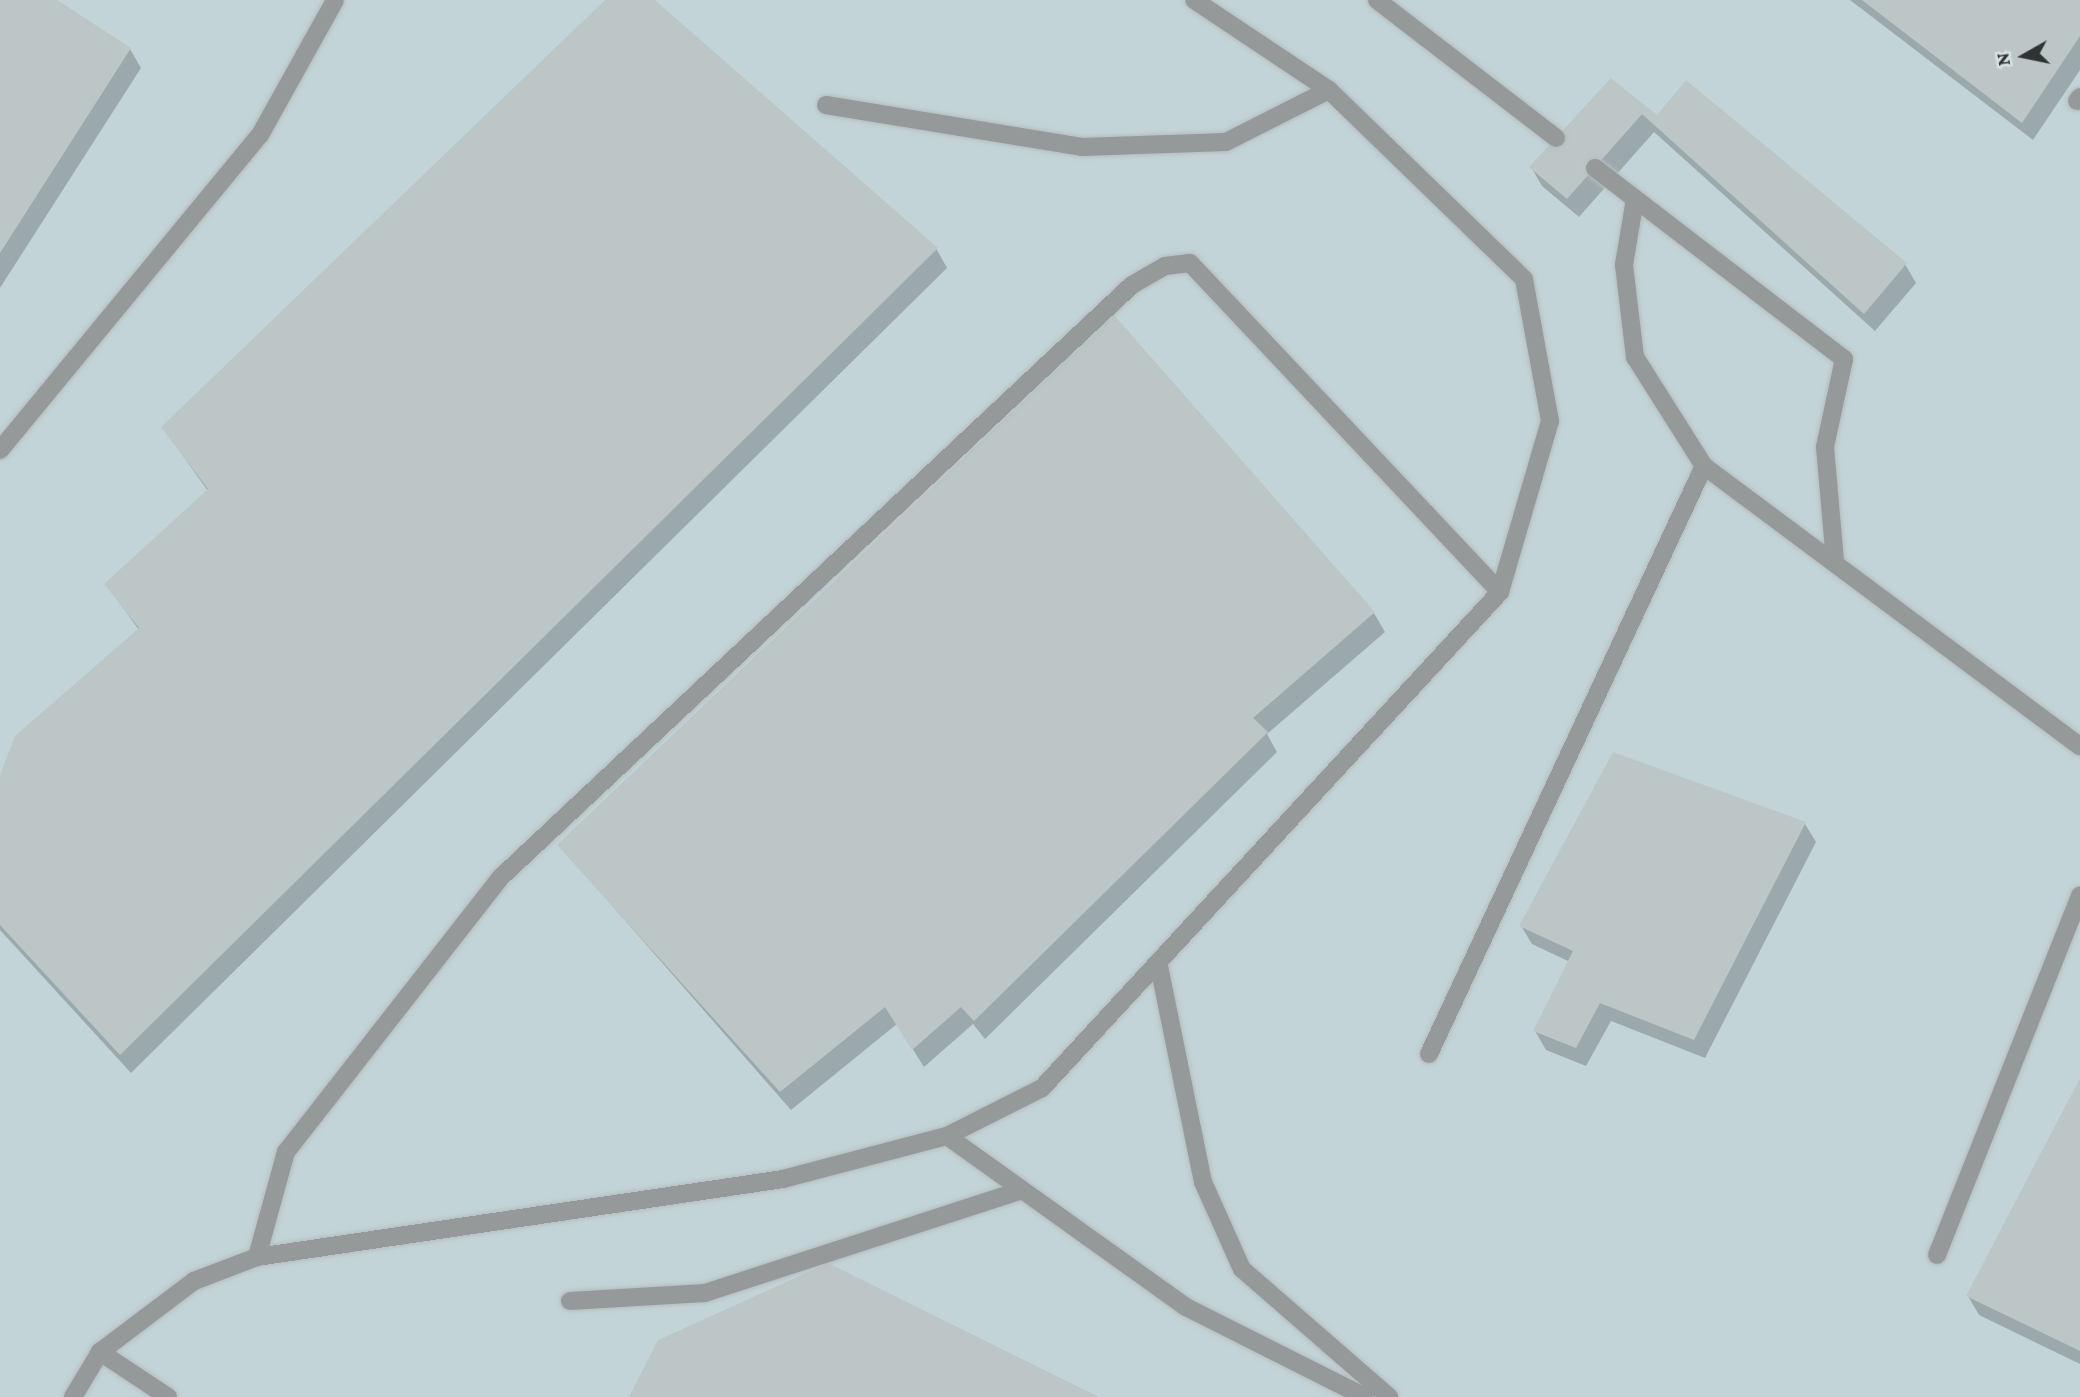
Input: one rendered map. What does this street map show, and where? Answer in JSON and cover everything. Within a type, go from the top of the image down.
[{"type":"lane","points":[[0,450],[260,135],[335,0]]},
{"type":"lane","points":[[72,1397],[100,1352],[194,1281],[257,1257],[783,1179],[947,1136],[1042,1088],[1159,966],[1500,592],[1550,421],[1524,279],[1329,90],[1194,0]]},
{"type":"lane","points":[[1377,0],[1556,138]]},
{"type":"lane","points":[[826,105],[1082,147],[1226,142],[1329,90]]},
{"type":"lane","points":[[1595,168],[1844,359],[1825,447],[1835,562]]},
{"type":"lane","points":[[1635,199],[1624,265],[1635,357],[1704,466],[2080,746]]},
{"type":"lane","points":[[257,1257],[286,1152],[500,878],[1132,285],[1166,266],[1190,263],[1500,592]]},
{"type":"lane","points":[[1429,1054],[1704,466]]},
{"type":"lane","points":[[1937,1255],[2080,895]]},
{"type":"lane","points":[[1159,966],[1203,1182],[1242,1269],[1389,1397]]},
{"type":"lane","points":[[947,1136],[1186,1307],[1365,1397]]},
{"type":"lane","points":[[570,1301],[705,1293],[1023,1190]]},
{"type":"lane","points":[[100,1352],[168,1397]]},
{"type":"shaded area","points":[[0,0],[2080,0],[2080,1397],[0,1397]]},
{"type":"building","points":[[0,0],[57,0],[131,48],[0,253]]},
{"type":"building","points":[[605,0],[655,0],[938,248],[120,1055],[0,925],[0,775],[15,736],[139,628],[104,584],[208,489],[161,427]]},
{"type":"building","points":[[1862,0],[2080,0],[2080,36],[2022,123]]},
{"type":"building","points":[[1611,78],[1657,115],[1686,80],[1907,263],[1864,314],[1642,114],[1567,199],[1529,167]]},
{"type":"building","points":[[1114,315],[1375,612],[1253,718],[1268,732],[974,1021],[961,1007],[912,1050],[885,1007],[780,1092],[557,845]]},
{"type":"building","points":[[1613,752],[1806,822],[1694,1040],[1600,1003],[1576,1048],[1533,1031],[1573,951],[1519,926]]},
{"type":"building","points":[[2080,1078],[2080,1351],[1966,1296]]},
{"type":"building","points":[[828,1263],[1099,1397],[629,1397],[658,1340]]}]
